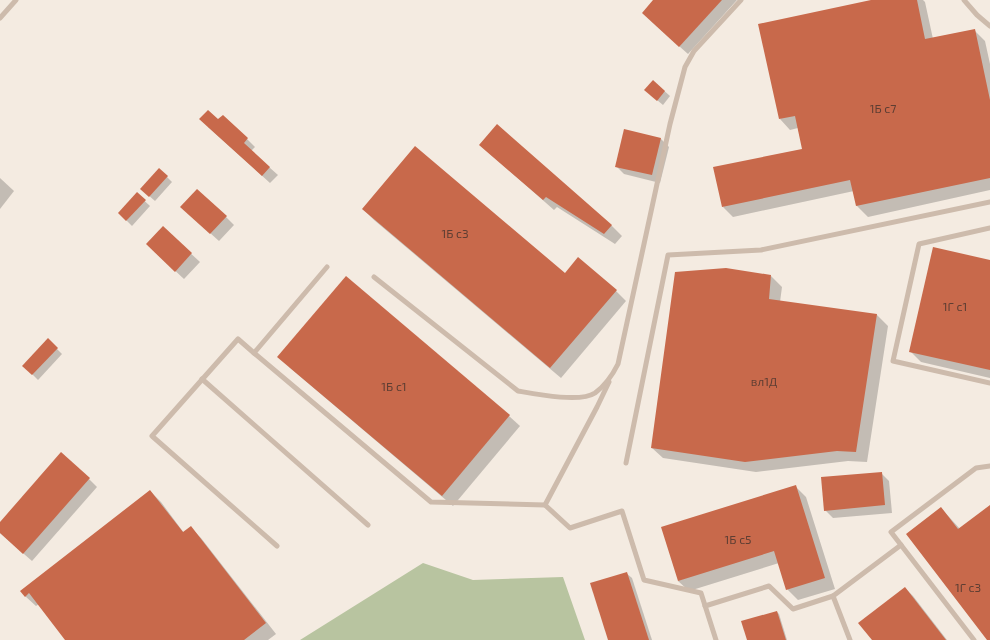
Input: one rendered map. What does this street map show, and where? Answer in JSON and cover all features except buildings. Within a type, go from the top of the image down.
[{"type":"lane","points":[[0,16],[16,0]]},
{"type":"lane","points":[[545,505],[618,364],[670,124],[685,67],[694,51],[741,0]]},
{"type":"lane","points":[[964,0],[977,15],[990,26]]},
{"type":"lane","points":[[626,463],[668,255],[761,250],[990,202]]},
{"type":"lane","points":[[990,228],[919,244],[892,361],[990,383]]},
{"type":"lane","points":[[254,352],[327,267]]},
{"type":"lane","points":[[374,277],[518,391],[543,396],[582,397],[594,394],[610,380]]},
{"type":"lane","points":[[277,546],[152,436],[238,339],[431,502],[545,505],[570,528],[622,511],[644,580],[701,593],[716,640]]},
{"type":"lane","points":[[202,380],[368,525]]},
{"type":"lane","points":[[974,640],[892,532],[976,468],[990,466]]},
{"type":"lane","points":[[705,606],[769,586],[794,609],[833,596],[901,545]]},
{"type":"lane","points":[[833,596],[850,640]]},
{"type":"green space","points":[[423,563],[473,580],[563,577],[585,640],[300,640]]}]
